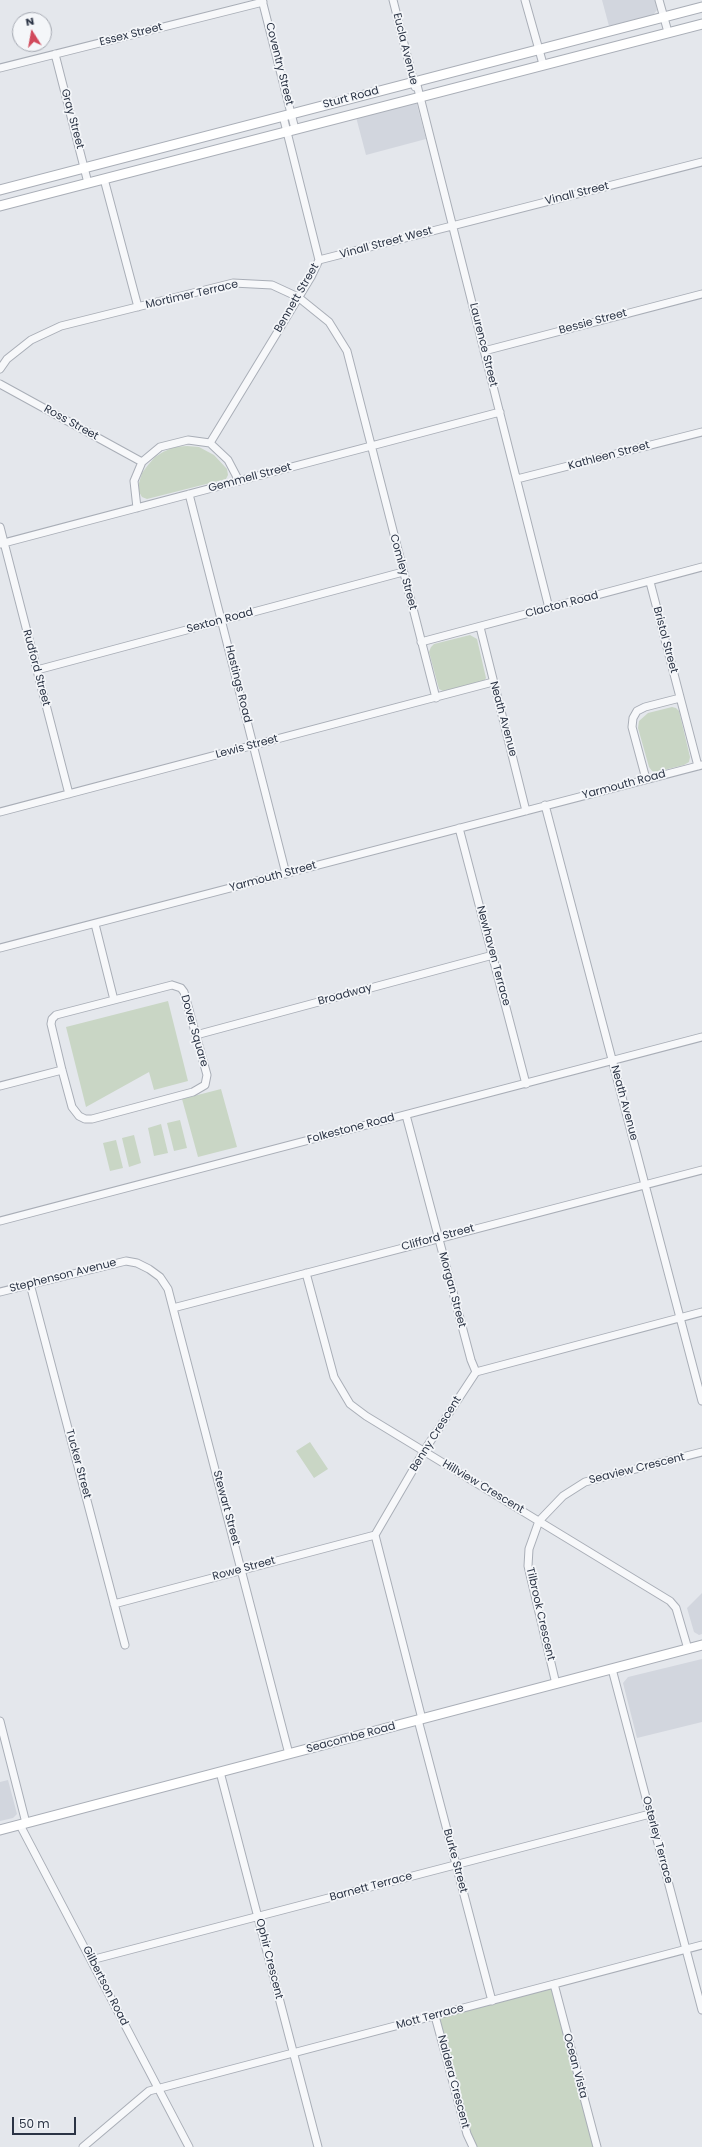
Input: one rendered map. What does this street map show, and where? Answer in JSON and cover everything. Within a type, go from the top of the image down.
[{"type":"main road","name":"Sturt Road","points":[[0,190],[702,7]]},
{"type":"main road","name":"Sturt Road","points":[[0,206],[702,24]]},
{"type":"main road","name":"Seacombe Road","points":[[0,1830],[702,1645]]},
{"type":"street","name":"Eucla Avenue","points":[[393,0],[415,81]]},
{"type":"street","points":[[525,0],[543,64]]},
{"type":"street","points":[[659,0],[668,32]]},
{"type":"street","name":"Essex Street","points":[[0,68],[263,1]]},
{"type":"street","name":"Coventry Street","points":[[263,1],[291,130]]},
{"type":"street","name":"Gray Street","points":[[55,54],[88,183]]},
{"type":"street","name":"Laurence Street","points":[[415,81],[550,608]]},
{"type":"street","name":"Bennett Street","points":[[210,443],[311,277],[318,260],[291,130]]},
{"type":"street","name":"Vinall Street","points":[[453,226],[702,162]]},
{"type":"street","points":[[104,179],[138,307]]},
{"type":"street","name":"Vinall Street West","points":[[318,260],[453,226]]},
{"type":"street","name":"Mortimer Terrace","points":[[0,369],[7,359],[31,340],[61,326],[233,283],[272,285],[298,297],[329,322],[344,345],[370,446]]},
{"type":"street","name":"Bessie Street","points":[[484,351],[702,294]]},
{"type":"street","name":"Ross Street","points":[[0,384],[142,462]]},
{"type":"street","name":"Gemmell Street","points":[[2,543],[500,412]]},
{"type":"street","name":"Kathleen Street","points":[[517,480],[702,432]]},
{"type":"street","points":[[137,508],[134,481],[142,462],[160,447],[188,440],[210,443],[228,460],[239,481]]},
{"type":"street","name":"Comley Street","points":[[370,446],[436,698]]},
{"type":"street","name":"Hastings Road","points":[[189,494],[286,874]]},
{"type":"street","points":[[0,527],[2,543]]},
{"type":"street","name":"Rudford Street","points":[[2,543],[70,794]]},
{"type":"street","name":"Clacton Road","points":[[421,642],[702,568]]},
{"type":"street","name":"Sexton Road","points":[[37,670],[403,572]]},
{"type":"street","name":"Bristol Street","points":[[650,582],[680,698],[700,765]]},
{"type":"street","name":"Neath Avenue","points":[[480,627],[526,811]]},
{"type":"street","name":"Lewis Street","points":[[0,812],[493,682]]},
{"type":"street","points":[[646,779],[632,727],[633,718],[637,711],[645,707],[680,698]]},
{"type":"street","name":"Yarmouth Road","points":[[545,805],[700,765]]},
{"type":"street","name":"Neath Avenue","points":[[545,805],[702,1402]]},
{"type":"street","name":"Yarmouth Street","points":[[0,948],[545,805]]},
{"type":"street","name":"Newhaven Terrace","points":[[459,828],[526,1084]]},
{"type":"street","points":[[94,924],[114,1000]]},
{"type":"street","name":"Broadway","points":[[196,1035],[493,956]]},
{"type":"street","name":"Dover Square","points":[[172,985],[181,988],[184,992],[207,1075],[205,1085],[200,1090],[92,1119],[85,1119],[79,1116],[72,1107],[51,1024],[52,1020],[56,1015],[114,1000],[166,986],[172,985]]},
{"type":"street","name":"Folkestone Road","points":[[0,1222],[702,1037]]},
{"type":"street","points":[[0,1086],[62,1070]]},
{"type":"street","name":"Morgan Street","points":[[406,1115],[471,1360],[476,1372]]},
{"type":"street","name":"Clifford Street","points":[[174,1308],[702,1170]]},
{"type":"street","name":"Stephenson Avenue","points":[[0,1292],[118,1262],[137,1263],[149,1269]]},
{"type":"street","name":"Stewart Street","points":[[149,1269],[160,1277],[168,1289],[174,1308],[289,1754]]},
{"type":"street","name":"Hillview Crescent","points":[[306,1273],[334,1377],[350,1404],[366,1416],[674,1604],[688,1649]]},
{"type":"street","name":"Tucker Street","points":[[30,1284],[125,1645]]},
{"type":"street","points":[[476,1372],[702,1312]]},
{"type":"street","name":"Benny Crescent","points":[[375,1535],[424,1451],[476,1372]]},
{"type":"street","name":"Seaview Crescent","points":[[539,1521],[563,1496],[585,1482],[702,1452]]},
{"type":"street","name":"Tilbrook Crescent","points":[[539,1521],[529,1549],[528,1574],[556,1684]]},
{"type":"street","points":[[375,1535],[420,1720]]},
{"type":"street","name":"Rowe Street","points":[[114,1604],[375,1535]]},
{"type":"street","name":"Osterley Terrace","points":[[612,1669],[702,2010]]},
{"type":"street","name":"Burke Street","points":[[420,1720],[492,2001]]},
{"type":"street","name":"Gilbertson Road","points":[[0,1721],[23,1824],[91,1960],[189,2147]]},
{"type":"street","name":"Ophir Crescent","points":[[220,1772],[318,2147]]},
{"type":"street","name":"Barnett Terrace","points":[[91,1960],[650,1814]]},
{"type":"street","name":"Mott Terrace","points":[[83,2147],[149,2092],[702,1945]]},
{"type":"street","name":"Ocean Vista","points":[[554,1984],[597,2147]]},
{"type":"street","name":"Naldera Crescent","points":[[435,2016],[467,2134],[473,2147]]},
{"type":"shaded area","points":[[602,0],[655,0],[657,10],[653,15],[609,26]]},
{"type":"shaded area","points":[[416,101],[426,139],[366,155],[356,117]]},
{"type":"shaded area","points":[[702,1593],[702,1634],[699,1635],[694,1632],[687,1608]]},
{"type":"shaded area","points":[[702,1659],[702,1722],[637,1738],[623,1683],[628,1677]]},
{"type":"shaded area","points":[[8,1780],[17,1814],[13,1818],[0,1821],[0,1782]]},
{"type":"green space","points":[[174,447],[199,447],[214,455],[227,469],[228,475],[226,479],[147,499],[142,497],[139,492],[139,483],[142,473],[155,457]]},
{"type":"green space","points":[[470,635],[477,639],[486,678],[484,681],[443,691],[439,689],[429,652],[431,647],[434,644]]},
{"type":"green space","points":[[672,707],[679,711],[690,757],[689,762],[684,765],[656,772],[652,771],[649,767],[638,728],[639,721],[648,713]]},
{"type":"green space","points":[[168,1001],[188,1081],[154,1090],[149,1072],[86,1107],[66,1027]]},
{"type":"green space","points":[[221,1089],[237,1147],[198,1157],[182,1099]]},
{"type":"green space","points":[[180,1120],[187,1148],[174,1151],[167,1123]]},
{"type":"green space","points":[[161,1124],[168,1153],[154,1156],[148,1128]]},
{"type":"green space","points":[[134,1135],[141,1163],[129,1167],[122,1138]]},
{"type":"green space","points":[[116,1140],[123,1168],[110,1171],[103,1143]]},
{"type":"green space","points":[[310,1442],[328,1469],[314,1478],[296,1451]]},
{"type":"green space","points":[[553,1987],[595,2147],[475,2147],[468,2133],[438,2017]]}]
